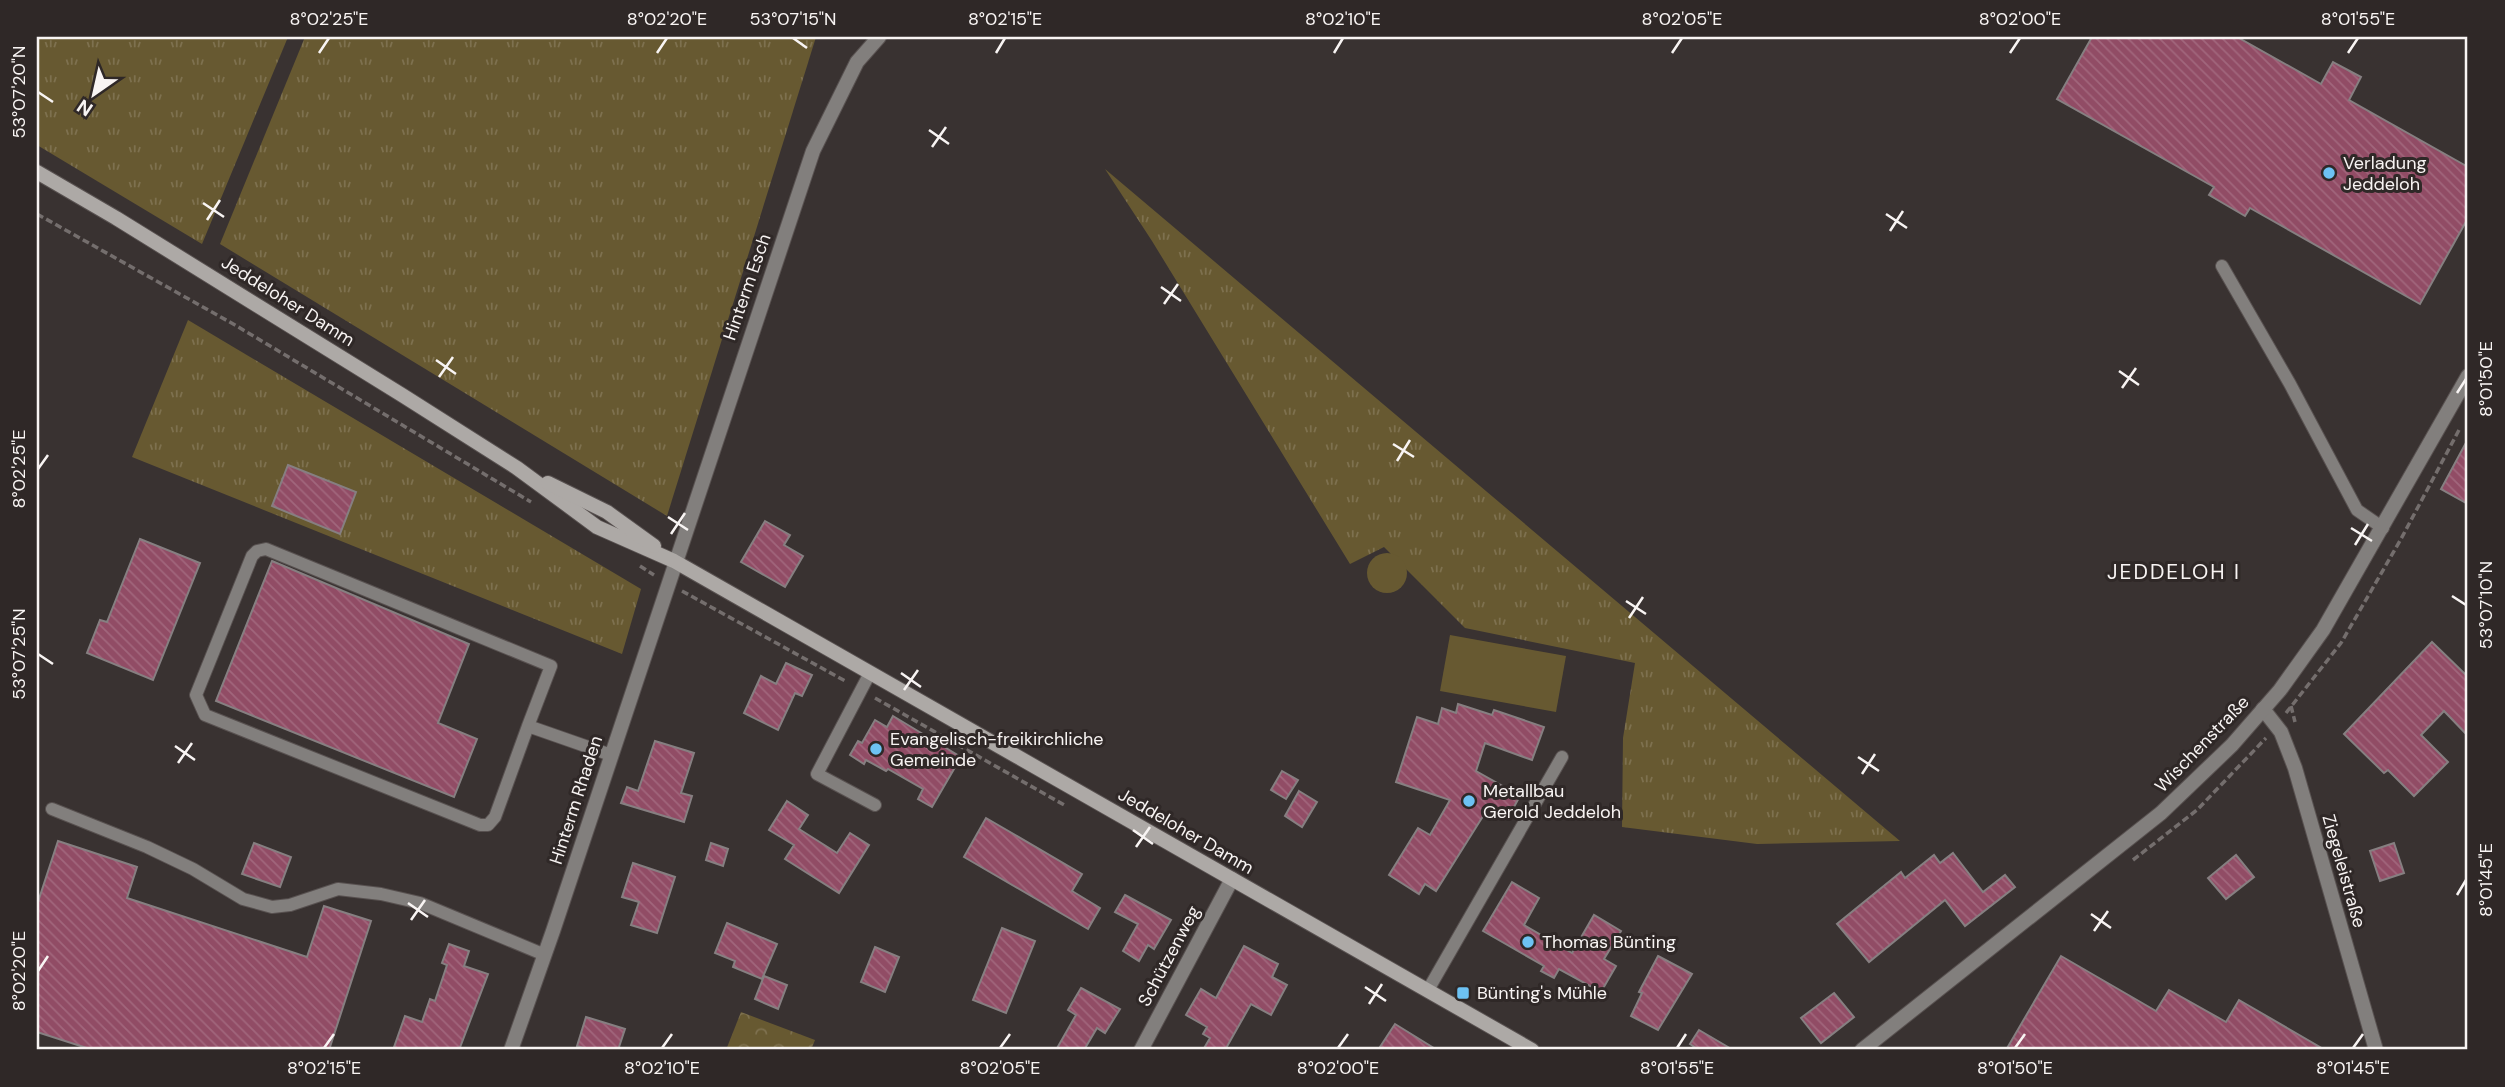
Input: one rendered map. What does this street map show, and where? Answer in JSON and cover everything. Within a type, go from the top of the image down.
[{"type":"main road","name":"Jeddeloher Damm","points":[[37,172],[128,225],[517,468],[597,527],[674,561],[1532,1050]]},
{"type":"street","name":"Hinterm Esch","points":[[674,561],[813,151],[857,62],[879,37]]},
{"type":"street","name":"Wischenstraße","points":[[1862,1050],[2161,813],[2231,745],[2280,690],[2323,630],[2468,379]]},
{"type":"street","name":"Hinterm Rhaden","points":[[511,1050],[545,955],[674,561]]},
{"type":"street","name":"Ziegeleistraße","points":[[2263,709],[2281,732],[2295,768],[2376,1050]]},
{"type":"street","name":"Schützenweg","points":[[1141,1050],[1231,879]]},
{"type":"lane","points":[[2222,266],[2290,384],[2357,510],[2383,528]]},
{"type":"lane","points":[[266,549],[551,666],[528,726],[495,817],[488,825],[481,825],[205,715],[196,695],[252,556],[257,551],[266,549]]},
{"type":"lane","points":[[870,673],[817,774],[875,805]]},
{"type":"lane","points":[[528,726],[611,755]]},
{"type":"lane","points":[[1428,990],[1562,757]]},
{"type":"lane","points":[[52,809],[147,847],[193,869],[243,899],[272,907],[290,905],[338,889],[382,894],[420,903],[545,955]]},
{"type":"path","points":[[37,214],[235,325],[536,504]]},
{"type":"path","points":[[632,562],[668,583]]},
{"type":"green space","points":[[37,37],[288,37],[202,244],[37,145]]},
{"type":"green space","points":[[305,37],[816,37],[667,516],[220,244]]},
{"type":"green space","points":[[1105,169],[1900,841],[1757,844],[1622,827],[1623,738],[1635,663],[1465,628],[1384,547],[1350,564]]},
{"type":"green space","points":[[188,320],[641,589],[622,654],[132,457]]},
{"type":"green space","points":[[1387,553],[1401,559],[1407,573],[1401,587],[1387,593],[1373,587],[1367,573],[1373,559]]},
{"type":"green space","points":[[1450,635],[1566,656],[1556,712],[1440,691]]},
{"type":"green space","points":[[741,1012],[815,1040],[811,1050],[726,1050]]},
{"type":"building","name":"Verladung Jeddeloh","points":[[2092,37],[2237,37],[2321,84],[2333,62],[2361,77],[2349,100],[2468,167],[2468,218],[2420,304],[2250,208],[2245,216],[2209,195],[2214,187],[2057,99]]},
{"type":"building","points":[[2468,439],[2468,504],[2441,489]]},
{"type":"building","points":[[288,465],[356,492],[340,534],[272,506]]},
{"type":"building","points":[[765,521],[790,535],[784,545],[803,556],[785,587],[741,562]]},
{"type":"building","points":[[140,539],[200,563],[153,680],[87,653],[100,620],[107,622]]},
{"type":"building","points":[[272,561],[469,644],[438,723],[477,739],[454,797],[216,701]]},
{"type":"building","points":[[2432,642],[2468,677],[2468,736],[2444,711],[2421,735],[2448,762],[2414,796],[2388,770],[2384,773],[2344,734]]},
{"type":"building","points":[[786,663],[812,675],[802,696],[795,693],[778,730],[744,713],[761,676],[776,684]]},
{"type":"building","points":[[1458,704],[1492,715],[1494,710],[1544,727],[1532,760],[1485,743],[1476,771],[1520,796],[1509,816],[1490,805],[1436,891],[1425,884],[1419,894],[1389,875],[1418,828],[1430,835],[1450,800],[1396,782],[1417,717],[1438,724],[1442,708],[1456,713]]},
{"type":"building","points":[[893,716],[961,757],[932,807],[918,799],[923,789],[888,769],[886,771],[866,760],[864,764],[850,755],[858,741],[862,743],[875,720],[887,727]]},
{"type":"building","points":[[655,741],[694,753],[681,793],[692,796],[684,822],[621,803],[627,787],[638,791]]},
{"type":"building","points":[[1282,771],[1298,780],[1286,799],[1271,790]]},
{"type":"building","points":[[1299,791],[1317,802],[1302,827],[1285,816]]},
{"type":"building","points":[[787,801],[808,815],[799,829],[837,853],[850,833],[869,845],[839,893],[785,859],[794,845],[769,830]]},
{"type":"building","points":[[986,818],[1082,874],[1072,891],[1100,908],[1088,929],[964,857]]},
{"type":"building","points":[[58,841],[137,867],[127,898],[307,957],[324,906],[371,921],[329,1050],[93,1050],[37,1032],[37,905]]},
{"type":"building","points":[[254,843],[291,857],[280,887],[242,874]]},
{"type":"building","points":[[711,843],[728,849],[723,866],[706,860]]},
{"type":"building","points":[[2394,843],[2404,873],[2380,881],[2370,851]]},
{"type":"building","points":[[1953,853],[1983,892],[2005,875],[2015,887],[1965,926],[1945,900],[1869,962],[1837,924],[1901,872],[1905,878],[1934,855],[1940,863]]},
{"type":"building","points":[[2236,855],[2254,877],[2226,899],[2208,878]]},
{"type":"building","points":[[633,863],[675,877],[657,933],[631,925],[639,902],[622,897]]},
{"type":"building","points":[[1512,882],[1539,898],[1524,925],[1572,953],[1594,915],[1621,931],[1604,959],[1616,966],[1601,992],[1559,969],[1554,978],[1541,971],[1544,966],[1483,931]]},
{"type":"building","points":[[1125,895],[1171,920],[1154,949],[1148,945],[1139,961],[1123,951],[1138,924],[1115,912]]},
{"type":"building","points":[[727,923],[777,944],[762,979],[733,967],[735,961],[715,953]]},
{"type":"building","points":[[1002,928],[1035,941],[1006,1013],[973,1000]]},
{"type":"building","points":[[449,944],[469,951],[464,966],[488,974],[459,1050],[393,1050],[405,1016],[422,1022],[430,999],[435,1001],[447,965],[442,963]]},
{"type":"building","points":[[1244,946],[1278,964],[1272,977],[1287,985],[1271,1015],[1251,1004],[1225,1050],[1203,1050],[1210,1038],[1203,1034],[1207,1027],[1186,1015],[1201,989],[1216,998]]},
{"type":"building","points":[[875,947],[899,957],[885,992],[861,982]]},
{"type":"building","points":[[1658,956],[1692,974],[1658,1030],[1631,1016],[1642,993],[1639,992]]},
{"type":"building","points":[[2061,956],[2156,1011],[2169,990],[2226,1022],[2239,1000],[2325,1050],[2006,1050]]},
{"type":"building","points":[[764,976],[787,985],[778,1009],[755,999]]},
{"type":"building","points":[[1081,988],[1120,1009],[1105,1033],[1097,1028],[1084,1050],[1056,1050],[1076,1015],[1068,1010]]},
{"type":"building","points":[[1834,993],[1854,1017],[1821,1043],[1801,1018]]},
{"type":"building","points":[[586,1017],[625,1029],[618,1050],[590,1050],[577,1046]]},
{"type":"building","points":[[1395,1024],[1437,1050],[1378,1050]]},
{"type":"building","points":[[1699,1030],[1733,1050],[1699,1050],[1690,1044]]},
{"type":"place","name":"Verladung Jeddeloh","points":[[2329,173]]},
{"type":"place","name":"Evangelisch-freikirchliche Gemeinde","points":[[876,749]]},
{"type":"place","name":"Metallbau Gerold Jeddeloh","points":[[1469,801]]},
{"type":"place","name":"Thomas Bünting","points":[[1528,942]]},
{"type":"place","name":"Bünting's Mühle","points":[[1463,993]]},
{"type":"district","name":"JEDDELOH I","points":[[2174,572]]}]
